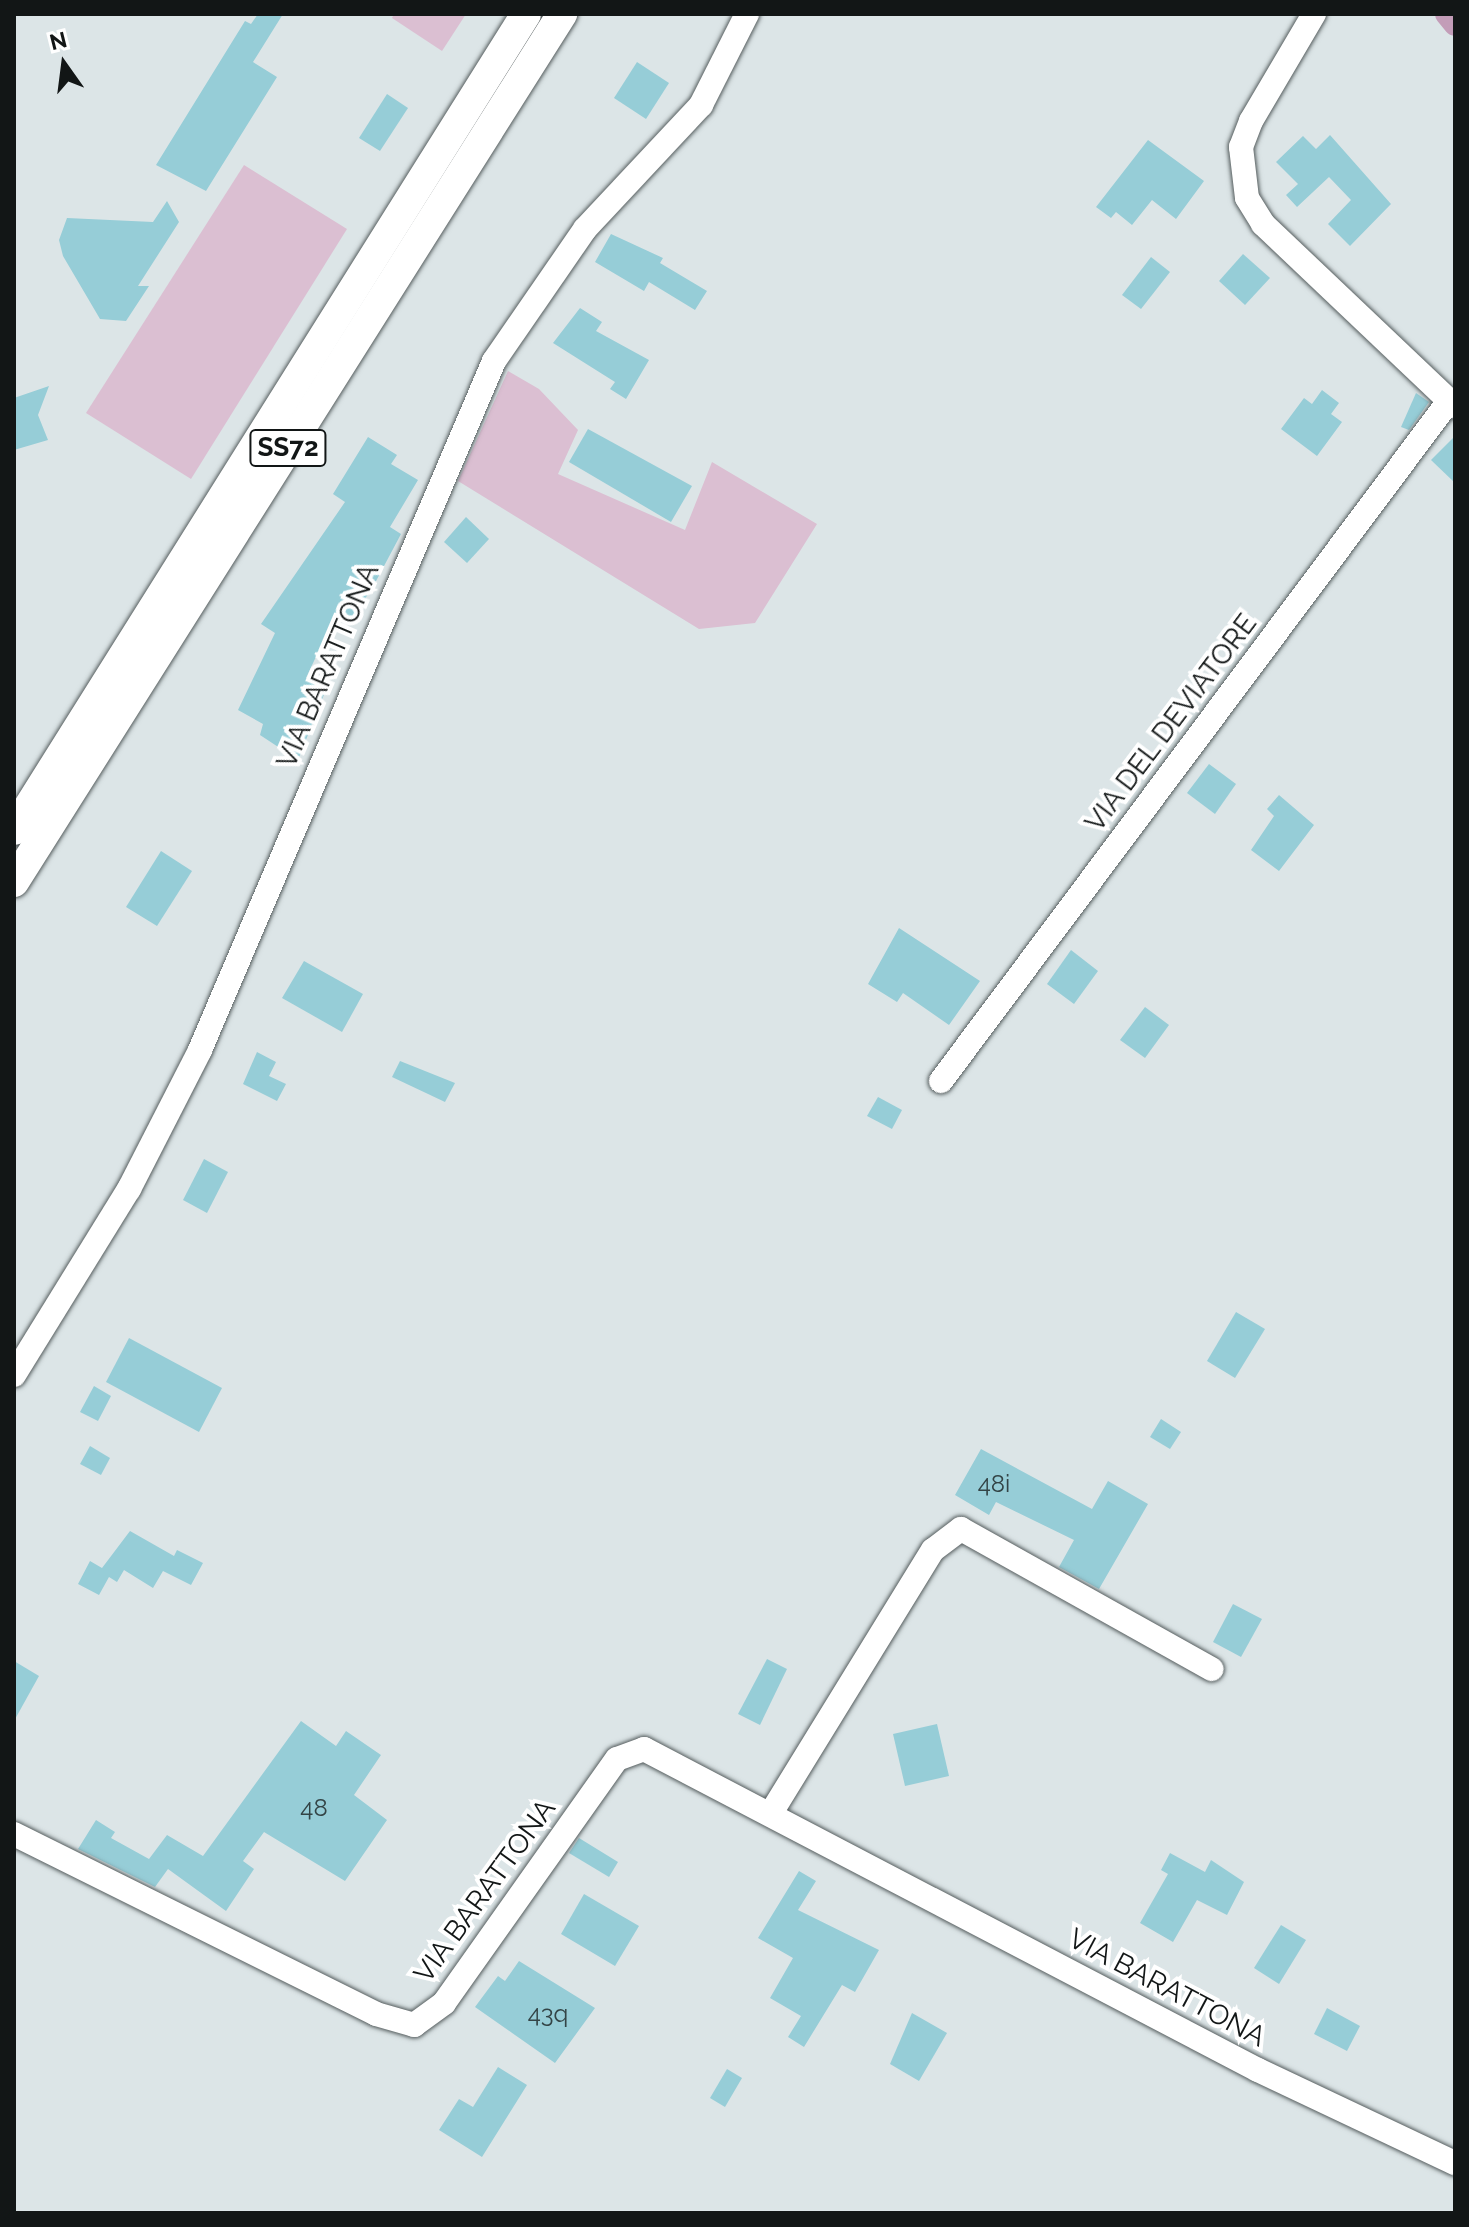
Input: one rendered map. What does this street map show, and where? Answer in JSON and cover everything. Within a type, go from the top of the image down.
[{"type":"main road","name":"SS72","points":[[14,830],[526,14]]},
{"type":"main road","name":"SS72","points":[[14,882],[562,14]]},
{"type":"street","name":"VIA BARATTONA","points":[[14,1375],[129,1189],[200,1050],[494,361],[585,229],[701,105],[747,14]]},
{"type":"street","name":"VIA DEL DEVIATORE","points":[[941,1081],[1452,403],[1263,224],[1247,198],[1241,147],[1251,121],[1314,14]]},
{"type":"street","points":[[771,1813],[933,1550],[961,1529],[1211,1669]]},
{"type":"street","name":"VIA BARATTONA","points":[[14,1834],[376,2014],[414,2025],[444,2003],[617,1759],[644,1749],[1258,2070],[1455,2163]]},
{"type":"shaded area","points":[[394,14],[466,14],[442,51],[392,18]]},
{"type":"shaded area","points":[[244,165],[347,229],[191,479],[86,413]]},
{"type":"shaded area","points":[[508,371],[539,389],[578,430],[558,474],[685,530],[712,462],[817,524],[755,623],[699,629],[458,481]]},
{"type":"building","points":[[258,14],[283,14],[253,62],[277,77],[206,191],[156,165],[245,21],[251,24]]},
{"type":"building","points":[[637,62],[669,83],[646,119],[614,98]]},
{"type":"building","points":[[387,94],[408,108],[380,151],[359,138]]},
{"type":"building","points":[[1330,135],[1391,204],[1350,246],[1328,224],[1351,200],[1329,177],[1297,207],[1286,195],[1298,184],[1276,162],[1303,136],[1316,149]]},
{"type":"building","points":[[1148,140],[1204,181],[1176,219],[1152,200],[1132,225],[1116,212],[1111,218],[1096,207]]},
{"type":"building","points":[[167,201],[179,222],[138,286],[149,286],[126,321],[100,319],[63,256],[59,240],[67,218],[153,222]]},
{"type":"building","points":[[611,234],[663,258],[660,263],[707,291],[695,310],[649,282],[644,291],[595,262]]},
{"type":"building","points":[[1243,254],[1270,278],[1245,305],[1219,281]]},
{"type":"building","points":[[1151,257],[1170,272],[1141,309],[1122,295]]},
{"type":"building","points":[[580,308],[602,322],[596,331],[649,360],[626,399],[610,389],[615,382],[553,343]]},
{"type":"building","points":[[49,386],[38,415],[48,440],[14,450],[14,398]]},
{"type":"building","points":[[1322,390],[1339,403],[1331,414],[1342,422],[1317,456],[1281,429],[1304,398],[1312,404]]},
{"type":"building","points":[[1416,393],[1429,402],[1409,430],[1401,427]]},
{"type":"building","points":[[588,429],[692,486],[671,522],[569,462]]},
{"type":"building","points":[[1455,436],[1455,483],[1431,460]]},
{"type":"building","points":[[368,437],[397,455],[391,464],[418,480],[390,527],[401,534],[375,583],[351,621],[337,612],[306,678],[327,687],[298,760],[260,735],[263,724],[238,710],[275,633],[261,624],[345,502],[333,494]]},
{"type":"building","points":[[466,517],[489,539],[467,563],[444,542]]},
{"type":"building","points":[[1209,764],[1236,784],[1215,814],[1187,793]]},
{"type":"building","points":[[1279,795],[1314,825],[1279,871],[1251,850],[1274,816],[1267,809]]},
{"type":"building","points":[[161,851],[192,871],[157,926],[126,907]]},
{"type":"building","points":[[899,928],[980,981],[949,1025],[903,993],[897,1002],[868,984]]},
{"type":"building","points":[[1071,950],[1098,971],[1074,1004],[1047,984]]},
{"type":"building","points":[[304,961],[363,994],[342,1032],[282,998]]},
{"type":"building","points":[[1145,1007],[1169,1025],[1145,1058],[1120,1040]]},
{"type":"building","points":[[257,1052],[276,1062],[269,1076],[286,1084],[277,1101],[243,1084]]},
{"type":"building","points":[[400,1061],[455,1083],[445,1102],[392,1077]]},
{"type":"building","points":[[878,1097],[902,1110],[892,1129],[867,1116]]},
{"type":"building","points":[[204,1159],[228,1172],[207,1213],[183,1200]]},
{"type":"building","points":[[1236,1312],[1265,1329],[1235,1378],[1207,1361]]},
{"type":"building","points":[[129,1338],[222,1388],[199,1432],[106,1382]]},
{"type":"building","points":[[94,1386],[111,1396],[98,1421],[80,1412]]},
{"type":"building","points":[[1161,1419],[1181,1432],[1170,1449],[1150,1437]]},
{"type":"building","points":[[90,1446],[110,1458],[101,1475],[80,1464]]},
{"type":"building","points":[[981,1449],[1092,1509],[1108,1481],[1148,1504],[1099,1589],[1059,1567],[1074,1540],[996,1502],[989,1515],[955,1495]]},
{"type":"building","points":[[130,1531],[174,1556],[177,1550],[203,1563],[191,1585],[163,1571],[153,1588],[124,1570],[117,1582],[109,1577],[99,1595],[78,1584],[90,1561],[102,1568]]},
{"type":"building","points":[[1233,1604],[1262,1619],[1241,1657],[1213,1642]]},
{"type":"building","points":[[767,1659],[787,1669],[760,1725],[738,1714]]},
{"type":"building","points":[[14,1661],[39,1676],[14,1721]]},
{"type":"building","points":[[301,1721],[336,1746],[346,1731],[381,1755],[354,1795],[387,1820],[345,1881],[264,1832],[243,1861],[254,1869],[226,1911],[168,1869],[155,1887],[78,1849],[96,1820],[115,1832],[111,1838],[149,1859],[167,1835],[203,1856]]},
{"type":"building","points":[[937,1724],[949,1776],[905,1786],[893,1734]]},
{"type":"building","points":[[579,1838],[618,1862],[609,1877],[569,1853]]},
{"type":"building","points":[[1170,1853],[1205,1872],[1211,1860],[1244,1882],[1227,1915],[1197,1900],[1173,1942],[1140,1923],[1168,1874],[1161,1870]]},
{"type":"building","points":[[799,1871],[816,1881],[798,1910],[879,1950],[855,1992],[842,1985],[804,2047],[788,2037],[801,2016],[770,1998],[793,1958],[758,1938]]},
{"type":"building","points":[[584,1894],[639,1926],[615,1966],[561,1934]]},
{"type":"building","points":[[1281,1925],[1306,1940],[1279,1984],[1254,1968]]},
{"type":"building","points":[[519,1961],[595,2008],[555,2063],[475,2007],[498,1976],[505,1981]]},
{"type":"building","points":[[1327,2008],[1360,2026],[1347,2051],[1314,2034]]},
{"type":"building","points":[[912,2013],[947,2033],[919,2081],[890,2064]]},
{"type":"building","points":[[498,2067],[527,2085],[482,2157],[439,2130],[459,2099],[473,2107]]},
{"type":"building","points":[[727,2069],[742,2078],[725,2107],[710,2098]]},
{"type":"waterway","points":[[1446,14],[1455,25]]}]
